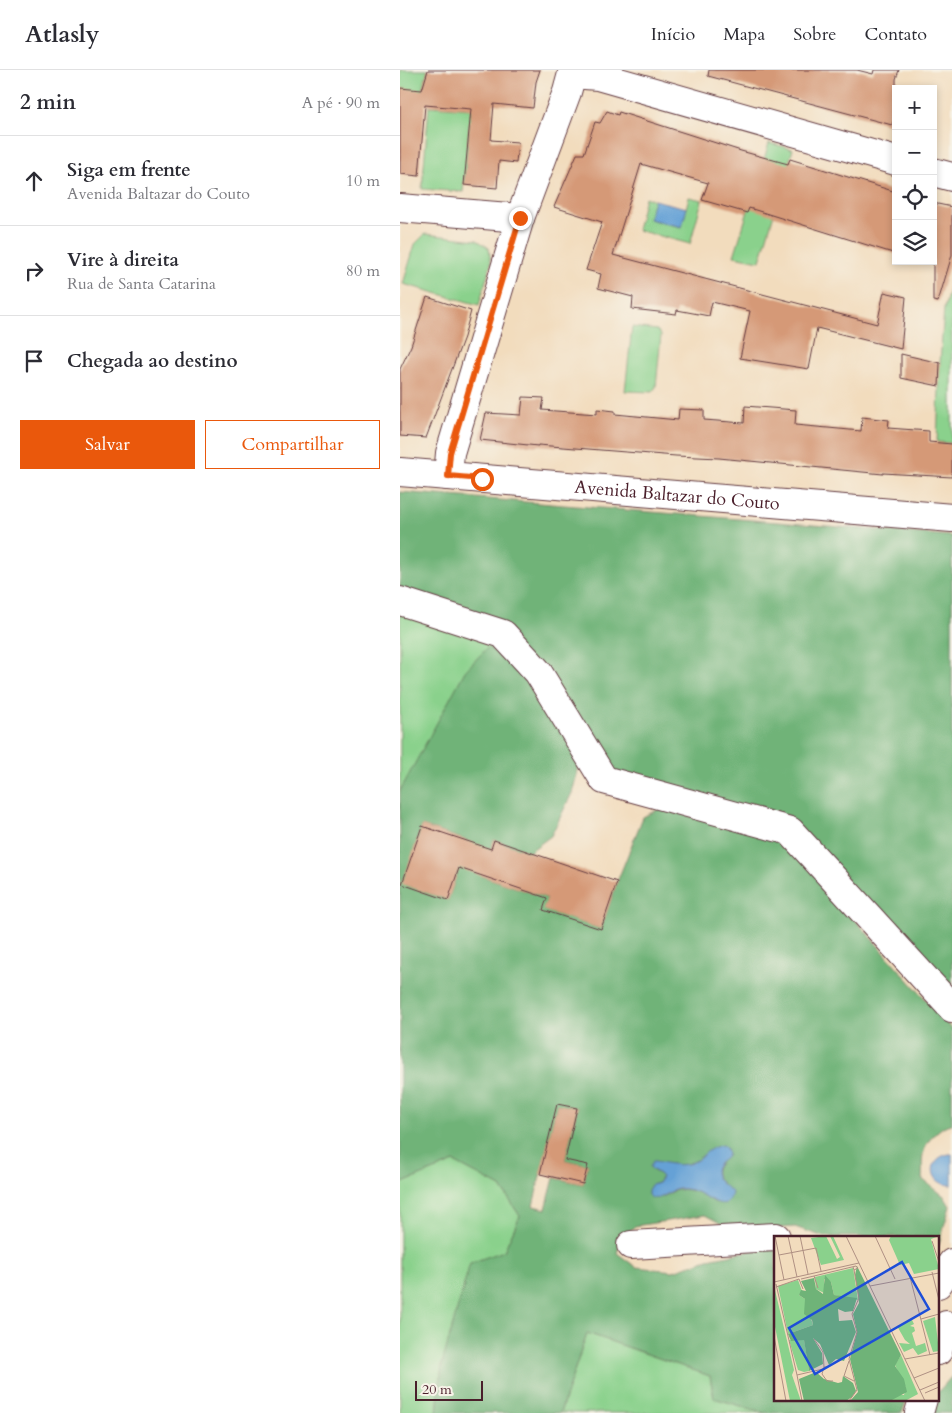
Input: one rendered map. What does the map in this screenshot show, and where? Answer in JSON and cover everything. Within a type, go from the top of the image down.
[{"type":"street","points":[[448,476],[450,453],[520,218],[567,92],[572,72],[598,76],[892,160]]},
{"type":"street","points":[[937,173],[952,177]]},
{"type":"street","points":[[400,208],[520,218]]},
{"type":"street","name":"Avenida Baltazar do Couto","points":[[400,472],[952,518]]},
{"type":"street","points":[[400,601],[503,634],[538,672],[604,780],[790,831],[952,1008]]},
{"type":"street","points":[[631,1245],[774,1238]]},
{"type":"street","points":[[940,1281],[952,1263]]},
{"type":"street","points":[[940,1344],[946,1323]]},
{"type":"street","points":[[919,1413],[924,1400]]},
{"type":"green space","points":[[400,70],[428,70],[417,105],[400,88]]},
{"type":"green space","points":[[429,106],[471,109],[463,192],[422,189]]},
{"type":"green space","points":[[769,143],[793,149],[760,261],[734,256]]},
{"type":"green space","points":[[645,197],[654,200],[649,219],[681,227],[689,197],[702,200],[690,244],[637,230]]},
{"type":"green space","points":[[425,234],[477,240],[489,248],[491,263],[479,305],[403,284],[415,244]]},
{"type":"green space","points":[[952,279],[952,443],[937,442],[944,309]]},
{"type":"green space","points":[[632,327],[657,330],[661,335],[656,387],[652,392],[625,391]]},
{"type":"green space","points":[[400,492],[952,536],[952,1000],[793,822],[608,774],[545,667],[400,594]]},
{"type":"green space","points":[[400,611],[492,642],[506,654],[400,791]]},
{"type":"green space","points":[[487,648],[506,654],[533,679],[581,759],[572,793],[551,836],[529,852],[494,840],[482,876],[547,898],[544,910],[601,929],[617,882],[643,817],[661,808],[785,841],[952,1029],[952,1124],[939,1130],[931,1138],[925,1147],[922,1161],[922,1179],[944,1196],[950,1206],[940,1240],[940,1236],[821,1236],[795,1227],[735,1231],[705,1215],[635,1226],[621,1240],[617,1253],[636,1267],[673,1271],[708,1259],[774,1246],[774,1400],[907,1400],[902,1413],[765,1413],[714,1398],[710,1376],[587,1333],[560,1413],[437,1413],[442,1364],[470,1263],[504,1251],[520,1216],[501,1187],[454,1162],[400,1184],[400,791],[465,671]],"holes":[[[422,826],[468,841],[448,900],[403,884]],[[557,1104],[577,1108],[565,1160],[588,1165],[583,1184],[554,1178],[546,1209],[533,1206]],[[702,1156],[721,1162],[716,1170],[717,1178],[722,1183],[716,1203],[698,1193],[682,1189],[662,1197],[651,1185],[658,1183],[662,1177],[652,1170],[671,1164],[687,1164],[696,1161]]]},
{"type":"green space","points":[[454,1162],[501,1187],[520,1216],[504,1251],[442,1364],[437,1413],[400,1413],[400,1184]]},
{"type":"green space","points":[[587,1333],[710,1376],[714,1398],[765,1413],[560,1413]]},
{"type":"green space","points":[[952,1376],[952,1413],[929,1413],[935,1400],[940,1400],[940,1390]]},
{"type":"water","points":[[654,200],[687,208],[682,227],[649,219]]},
{"type":"water","points":[[722,1145],[726,1148],[728,1154],[717,1166],[715,1174],[719,1181],[732,1192],[730,1200],[726,1203],[715,1202],[696,1192],[685,1189],[675,1190],[658,1198],[648,1195],[651,1185],[658,1183],[662,1177],[650,1167],[653,1161],[679,1165],[690,1163],[696,1161],[713,1148]]},
{"type":"water","points":[[952,1154],[952,1185],[939,1181],[933,1171],[937,1161]]},
{"type":"building","points":[[428,70],[540,70],[536,82],[533,108],[494,104],[491,140],[518,142],[516,163],[499,161],[497,188],[464,185],[471,109],[425,105],[419,176],[400,174],[400,88],[422,90]]},
{"type":"building","points":[[709,70],[857,70],[873,74],[874,70],[899,70],[896,85],[892,85],[892,125],[708,76]]},
{"type":"building","points":[[607,111],[618,115],[619,112],[741,151],[788,164],[790,159],[892,191],[892,253],[749,208],[747,213],[702,200],[708,183],[641,164],[613,255],[877,324],[884,292],[906,297],[901,349],[817,328],[809,369],[740,358],[750,311],[712,302],[709,316],[677,310],[676,314],[632,309],[633,297],[598,288],[601,274],[586,270],[602,222],[554,207],[577,154],[584,154],[595,122],[600,123]]},
{"type":"building","points":[[937,204],[952,207],[952,255],[938,302],[933,301],[933,265],[937,265]]},
{"type":"building","points":[[427,297],[471,311],[464,337],[426,438],[400,436],[400,369],[411,346]]},
{"type":"building","points":[[901,354],[940,363],[939,386],[901,378]]},
{"type":"building","points":[[523,397],[544,398],[542,410],[597,414],[597,409],[615,411],[615,414],[678,420],[679,409],[704,410],[704,420],[744,423],[745,406],[796,410],[795,425],[861,431],[862,417],[889,420],[888,428],[929,431],[929,442],[952,444],[952,477],[883,474],[719,458],[538,446],[480,440],[486,413],[521,415]]},
{"type":"building","points":[[422,826],[491,849],[494,840],[617,882],[601,929],[543,910],[547,898],[459,868],[448,900],[402,884]]},
{"type":"building","points":[[557,1104],[577,1108],[565,1160],[588,1165],[583,1184],[540,1174]]},
{"type":"route","points":[[482,479],[448,476],[450,453],[520,218]]}]
